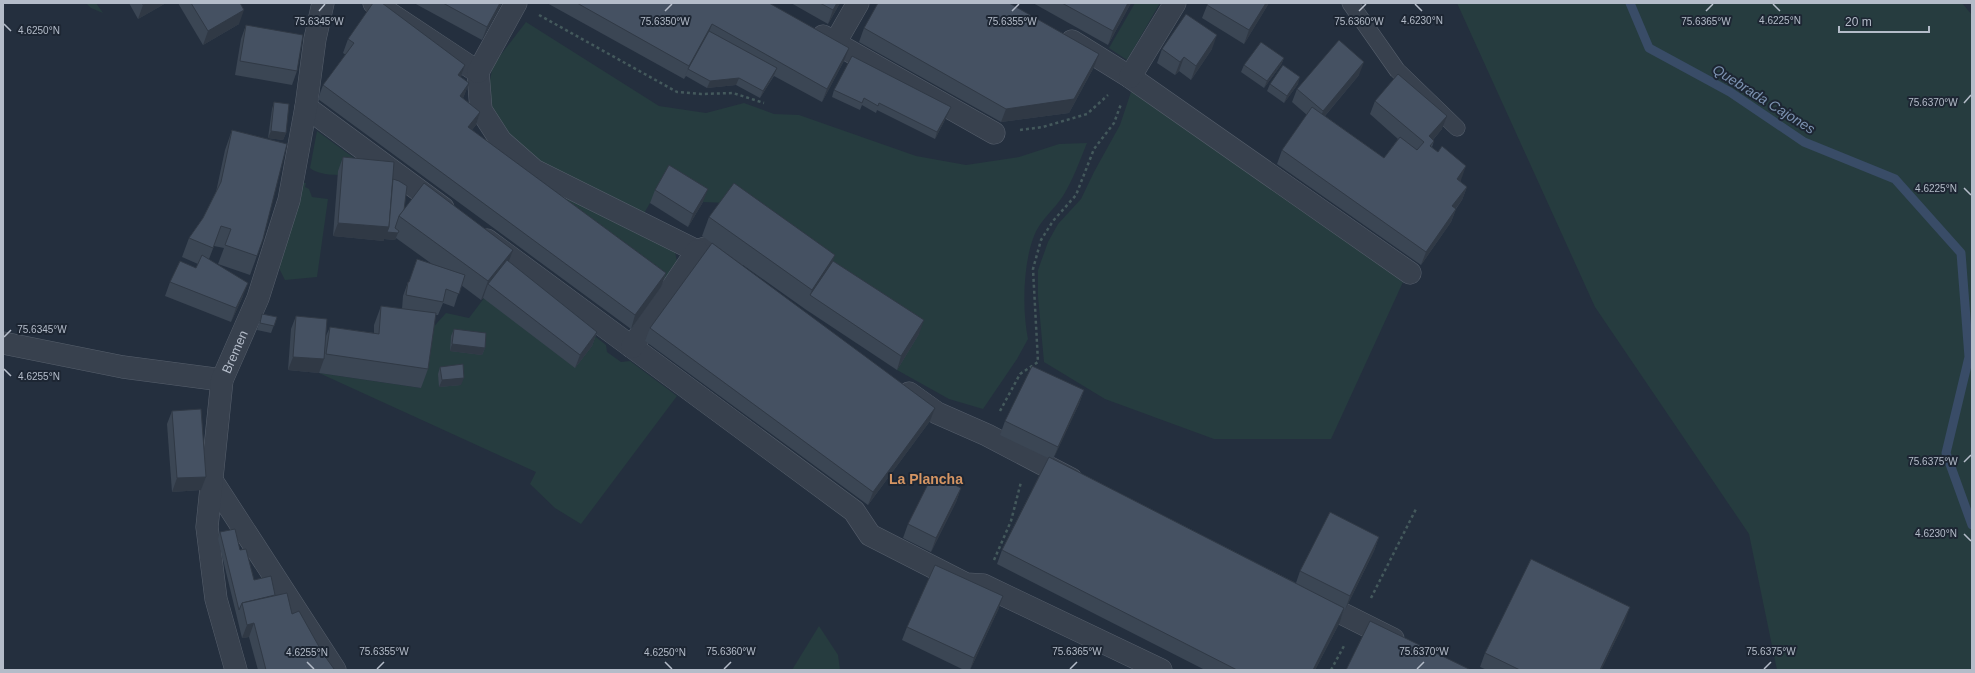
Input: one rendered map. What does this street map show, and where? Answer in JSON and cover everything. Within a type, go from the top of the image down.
[{"type":"street","name":"Bremen","points":[[236,670],[216,599],[207,527],[222,380],[258,298],[286,208],[306,107],[315,39],[323,3]]},
{"type":"street","points":[[374,3],[478,72]]},
{"type":"street","points":[[835,43],[858,3]]},
{"type":"street","points":[[1130,77],[1174,3]]},
{"type":"street","points":[[524,7],[478,72],[481,110],[501,141],[534,170],[697,251]]},
{"type":"street","points":[[802,25],[994,133]]},
{"type":"street","points":[[1053,30],[1100,57],[1130,77],[1410,273]]},
{"type":"street","points":[[306,107],[854,511],[870,535],[966,584],[983,584],[1161,670]]},
{"type":"street","points":[[632,347],[697,251],[705,248],[750,280]]},
{"type":"street","points":[[3,343],[123,367],[222,380]]},
{"type":"street","points":[[892,381],[937,413],[987,435],[1091,488]]},
{"type":"street","points":[[211,479],[336,670]]},
{"type":"street","points":[[1295,590],[1413,649]]},
{"type":"lane","points":[[1350,3],[1397,70],[1456,128]]},
{"type":"path","points":[[524,7],[677,92],[701,94],[733,93],[764,103]]},
{"type":"path","points":[[994,133],[1043,127],[1087,114],[1130,77]]},
{"type":"path","points":[[987,435],[1020,374],[1038,362],[1033,269],[1041,240],[1053,221],[1076,195],[1094,149],[1114,123],[1130,77]]},
{"type":"path","points":[[983,584],[1011,521],[1028,457]]},
{"type":"path","points":[[1331,670],[1359,621],[1416,509]]},
{"type":"green space","points":[[86,3],[96,3],[103,13],[91,8]]},
{"type":"green space","points":[[1135,3],[1160,3],[1127,60],[1109,48]]},
{"type":"green space","points":[[1457,3],[1962,3],[1972,15],[1972,670],[1777,670],[1749,534],[1595,307]]},
{"type":"green space","points":[[526,22],[659,106],[706,113],[744,103],[774,114],[799,115],[916,156],[966,165],[1019,157],[1059,144],[1087,143],[1067,190],[1043,220],[1030,247],[1024,301],[1028,339],[1017,359],[983,409],[949,399],[897,370],[727,203],[703,202],[664,179],[643,215],[537,163],[505,135],[489,107],[489,85],[493,65]]},
{"type":"green space","points":[[1132,89],[1403,282],[1331,439],[1214,439],[1105,399],[1044,362],[1038,296],[1038,270],[1048,242],[1058,224],[1081,199],[1120,125]]},
{"type":"green space","points":[[317,131],[376,174],[332,175],[323,174],[310,168]]},
{"type":"green space","points":[[493,142],[675,252],[677,262],[661,287]]},
{"type":"green space","points":[[300,183],[306,183],[305,187],[309,189],[312,197],[328,199],[317,277],[285,280],[279,268],[292,225]]},
{"type":"green space","points":[[506,269],[606,345],[607,352],[621,362],[630,361],[677,396],[581,524],[555,508],[530,484],[536,472],[319,373],[421,388],[429,332],[446,313],[469,318]]},
{"type":"green space","points":[[819,626],[838,655],[840,670],[792,670]]},
{"type":"building","points":[[191,3],[240,3],[244,10],[208,31]]},
{"type":"building","points":[[373,3],[382,3],[465,65],[458,75],[469,83],[460,96],[480,112],[468,127],[666,273],[635,315],[323,85],[354,43],[348,39]]},
{"type":"building","points":[[443,3],[500,3],[487,27]]},
{"type":"building","points":[[577,3],[769,3],[849,48],[827,89],[712,24],[689,66]]},
{"type":"building","points":[[820,3],[837,3],[833,10]]},
{"type":"building","points":[[878,3],[1009,3],[1099,54],[1074,99],[1006,109],[864,28]]},
{"type":"building","points":[[1062,3],[1128,3],[1113,31]]},
{"type":"building","points":[[1208,3],[1266,3],[1249,30],[1207,5]]},
{"type":"building","points":[[1186,14],[1217,35],[1196,66],[1184,57],[1180,62],[1162,49]]},
{"type":"building","points":[[246,25],[303,35],[297,71],[240,61]]},
{"type":"building","points":[[709,31],[777,68],[763,91],[739,78],[710,81],[688,69]]},
{"type":"building","points":[[1339,40],[1364,62],[1323,111],[1297,89]]},
{"type":"building","points":[[1261,42],[1284,58],[1267,81],[1244,65]]},
{"type":"building","points":[[852,56],[951,107],[937,132],[879,103],[878,106],[864,98],[862,103],[834,90]]},
{"type":"building","points":[[1283,65],[1300,77],[1287,96],[1270,84]]},
{"type":"building","points":[[1398,74],[1447,116],[1429,136],[1434,141],[1430,146],[1438,152],[1442,146],[1466,166],[1457,179],[1467,187],[1452,206],[1456,209],[1426,252],[1282,150],[1312,107],[1384,158],[1400,137],[1417,150],[1424,142],[1375,101]]},
{"type":"building","points":[[274,102],[289,104],[286,133],[271,131]]},
{"type":"building","points":[[232,130],[287,144],[263,239],[257,256],[225,245],[231,229],[221,226],[213,248],[189,238],[203,218],[221,182]]},
{"type":"building","points":[[343,157],[394,162],[389,227],[338,223]]},
{"type":"building","points":[[669,165],[708,189],[693,214],[655,190]]},
{"type":"building","points":[[393,179],[407,186],[404,210],[399,216],[395,228],[399,231],[398,233],[387,232],[389,227]]},
{"type":"building","points":[[424,183],[513,250],[488,281],[399,216]]},
{"type":"building","points":[[734,183],[835,255],[812,290],[709,217]]},
{"type":"building","points":[[712,243],[935,408],[873,492],[650,328]]},
{"type":"building","points":[[202,255],[248,283],[236,308],[170,282],[180,261],[196,268]]},
{"type":"building","points":[[417,259],[465,275],[459,294],[446,289],[443,302],[406,295],[408,282]]},
{"type":"building","points":[[507,260],[597,332],[580,355],[488,284]]},
{"type":"building","points":[[833,261],[924,320],[901,356],[810,295]]},
{"type":"building","points":[[381,306],[436,313],[428,369],[326,354],[330,327],[379,334]]},
{"type":"building","points":[[262,314],[277,317],[274,326],[260,323]]},
{"type":"building","points":[[296,316],[327,319],[324,359],[293,357]]},
{"type":"building","points":[[454,329],[486,333],[485,348],[452,344]]},
{"type":"building","points":[[463,364],[464,378],[442,380],[440,367]]},
{"type":"building","points":[[1032,366],[1084,390],[1058,447],[1005,421]]},
{"type":"building","points":[[201,409],[206,477],[177,478],[172,411]]},
{"type":"building","points":[[1049,457],[1344,608],[1313,670],[1237,670],[1002,550]]},
{"type":"building","points":[[933,474],[961,488],[936,538],[908,524]]},
{"type":"building","points":[[1330,512],[1379,537],[1350,596],[1300,571]]},
{"type":"building","points":[[235,529],[240,550],[246,549],[254,580],[271,576],[275,595],[242,603],[239,610],[220,532]]},
{"type":"building","points":[[1531,559],[1630,607],[1600,670],[1520,670],[1485,653]]},
{"type":"building","points":[[935,565],[1003,596],[974,658],[907,627]]},
{"type":"building","points":[[287,593],[292,614],[299,611],[322,652],[334,669],[333,670],[266,670],[254,623],[247,625],[242,603]]},
{"type":"building","points":[[1370,621],[1471,670],[1346,670]]},
{"type":"waterway","name":"Quebrada Cajones","points":[[1630,3],[1649,48],[1730,92],[1804,142],[1895,179],[1961,253],[1969,357],[1946,453],[1972,525]]},
{"type":"district","name":"La Plancha","points":[[926,479]]}]
